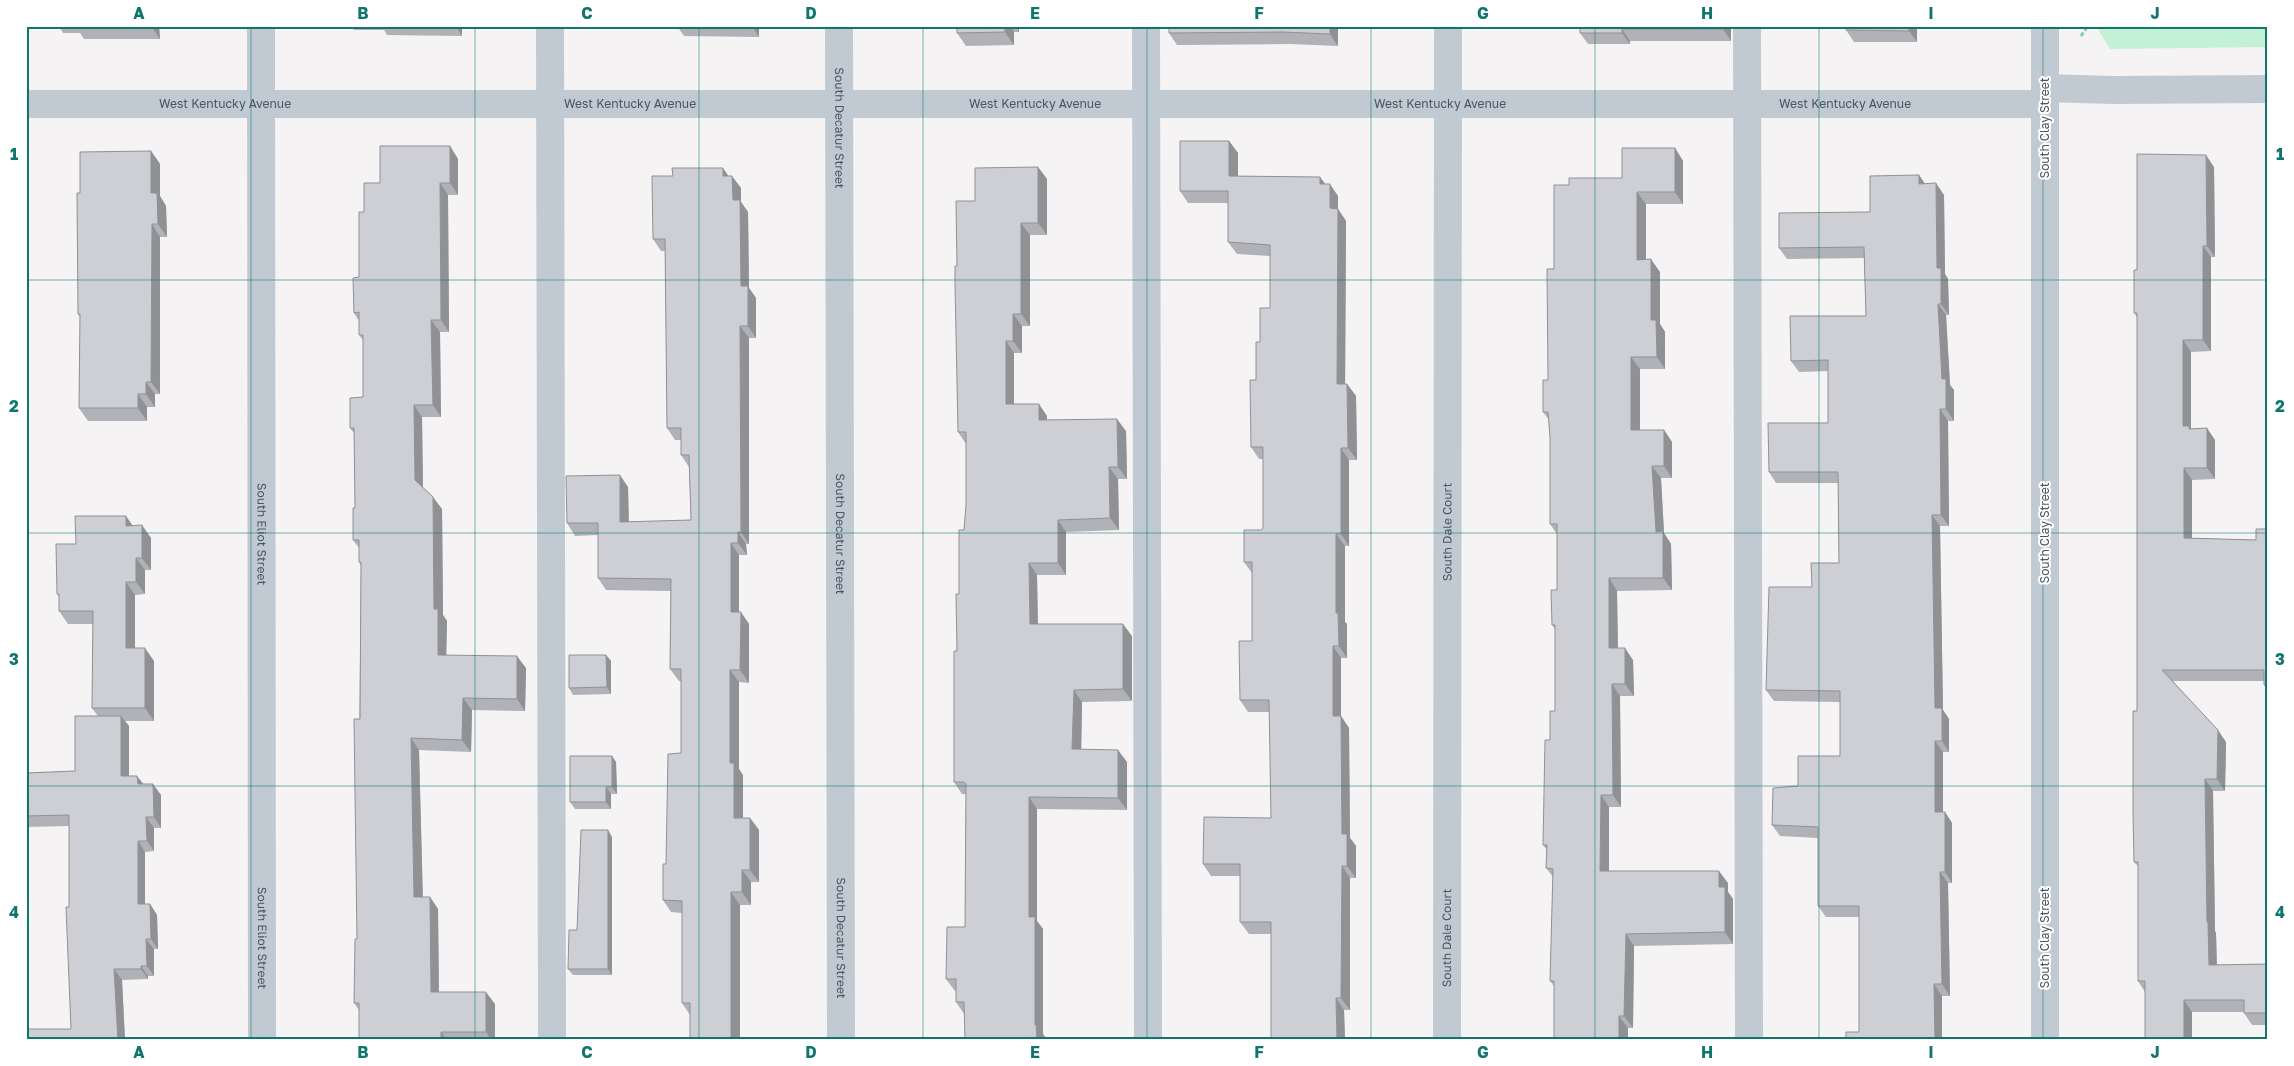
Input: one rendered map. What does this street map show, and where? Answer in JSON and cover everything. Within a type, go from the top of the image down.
[{"type":"street","name":"South Eliot Street","points":[[261,26],[262,1040]]},
{"type":"street","points":[[550,26],[552,1040]]},
{"type":"street","name":"South Decatur Street","points":[[839,26],[841,1040]]},
{"type":"street","points":[[1146,26],[1148,1040]]},
{"type":"street","name":"South Dale Court","points":[[1447,1040],[1448,26]]},
{"type":"street","points":[[1747,26],[1749,1040]]},
{"type":"street","name":"South Clay Street","points":[[2045,26],[2045,1040]]},
{"type":"street","name":"West Kentucky Avenue","points":[[26,104],[1747,104],[2268,89]]},
{"type":"green space","points":[[2096,26],[2268,26],[2268,47],[2110,49]]},
{"type":"building","points":[[957,26],[1005,26],[1005,32],[957,33]]},
{"type":"building","points":[[1169,26],[1330,26],[1330,34],[1282,32],[1169,33]]},
{"type":"building","points":[[1580,26],[1723,26],[1723,29],[1622,29],[1622,33],[1580,33]]},
{"type":"building","points":[[1846,26],[1909,26],[1909,31],[1846,30]]},
{"type":"building","points":[[1180,141],[1229,141],[1229,176],[1320,177],[1320,184],[1330,184],[1330,208],[1338,209],[1337,384],[1347,384],[1348,448],[1341,448],[1341,534],[1336,534],[1336,613],[1338,613],[1339,646],[1333,646],[1333,716],[1341,716],[1342,834],[1347,834],[1347,866],[1342,866],[1341,998],[1336,998],[1337,1040],[1271,1040],[1271,922],[1240,922],[1240,864],[1203,864],[1204,817],[1271,818],[1269,700],[1240,700],[1239,641],[1252,641],[1252,562],[1244,562],[1244,530],[1261,530],[1263,528],[1263,447],[1251,447],[1250,380],[1256,380],[1256,342],[1260,342],[1260,308],[1270,308],[1270,245],[1228,242],[1228,191],[1180,191]]},
{"type":"building","points":[[380,146],[450,146],[450,183],[440,183],[441,320],[431,320],[433,405],[414,405],[415,480],[433,497],[434,609],[438,609],[438,655],[517,656],[517,699],[463,698],[462,740],[411,738],[414,897],[430,897],[431,992],[486,992],[486,1032],[441,1032],[441,1040],[359,1040],[359,1003],[354,1003],[355,939],[357,939],[354,719],[360,719],[361,562],[359,562],[359,540],[353,540],[353,508],[355,508],[354,428],[350,428],[350,398],[363,397],[363,335],[359,335],[359,312],[354,313],[353,278],[359,277],[359,212],[364,212],[364,183],[380,183]]},
{"type":"building","points":[[1622,148],[1675,148],[1675,192],[1637,192],[1637,260],[1651,259],[1651,320],[1656,320],[1657,357],[1631,357],[1631,430],[1664,430],[1664,466],[1652,466],[1656,532],[1663,531],[1663,578],[1609,578],[1609,648],[1625,648],[1625,684],[1612,684],[1613,795],[1601,795],[1600,871],[1719,871],[1719,887],[1725,887],[1725,932],[1626,934],[1624,1016],[1619,1016],[1619,1040],[1554,1040],[1554,981],[1550,981],[1553,869],[1546,868],[1547,845],[1543,845],[1545,740],[1550,740],[1550,711],[1555,711],[1555,625],[1552,625],[1551,590],[1557,590],[1557,524],[1550,524],[1550,437],[1548,412],[1543,412],[1543,380],[1548,380],[1547,269],[1554,269],[1554,185],[1569,185],[1569,178],[1622,178]]},
{"type":"building","points":[[151,151],[151,193],[157,193],[158,224],[152,224],[151,382],[146,382],[146,394],[138,394],[138,408],[79,408],[80,314],[78,314],[77,193],[80,193],[80,152]]},
{"type":"building","points":[[2137,154],[2206,155],[2207,246],[2203,246],[2203,340],[2183,340],[2183,426],[2189,426],[2189,429],[2207,428],[2207,468],[2184,468],[2184,538],[2256,540],[2256,529],[2268,529],[2268,685],[2264,685],[2264,670],[2162,670],[2218,730],[2217,779],[2205,779],[2209,965],[2268,964],[2268,1013],[2244,1013],[2244,1000],[2184,1000],[2184,1040],[2145,1040],[2145,981],[2138,981],[2138,862],[2134,862],[2133,813],[2133,711],[2137,711],[2137,313],[2134,313],[2134,270],[2137,270]]},
{"type":"building","points":[[1038,167],[1038,223],[1021,223],[1021,314],[1013,314],[1013,341],[1006,341],[1006,404],[1039,404],[1039,420],[1117,419],[1118,467],[1109,467],[1110,518],[1058,520],[1058,563],[1029,563],[1030,624],[1123,624],[1123,689],[1074,690],[1072,749],[1118,750],[1118,798],[1029,797],[1029,917],[1035,917],[1035,1025],[1037,1040],[965,1040],[964,1002],[956,1002],[956,979],[946,979],[947,927],[965,927],[966,784],[964,782],[954,782],[954,651],[957,651],[956,594],[959,594],[959,530],[964,530],[966,505],[966,432],[958,432],[955,284],[955,266],[957,266],[956,201],[975,201],[975,168]]},
{"type":"building","points":[[672,168],[723,168],[723,176],[732,176],[733,200],[740,200],[741,286],[748,286],[748,326],[740,326],[741,532],[738,532],[738,543],[731,543],[731,612],[741,612],[740,670],[730,670],[730,763],[734,763],[734,818],[750,818],[750,870],[742,870],[742,892],[731,892],[731,1038],[741,1038],[741,1040],[690,1040],[690,1003],[682,1003],[682,901],[663,900],[663,864],[666,864],[668,754],[681,753],[681,669],[670,669],[671,579],[598,578],[598,523],[567,523],[566,476],[620,475],[620,522],[691,520],[689,455],[681,455],[681,428],[667,428],[665,239],[653,239],[652,176],[673,176]]},
{"type":"building","points":[[1919,175],[1919,184],[1936,183],[1937,268],[1941,268],[1941,304],[1938,304],[1942,379],[1946,379],[1946,409],[1940,409],[1941,515],[1932,515],[1935,708],[1942,708],[1942,741],[1935,741],[1935,812],[1945,812],[1945,872],[1940,872],[1942,984],[1934,984],[1935,1040],[1846,1040],[1846,1032],[1859,1032],[1859,906],[1818,906],[1818,827],[1772,825],[1773,788],[1798,786],[1798,756],[1840,756],[1840,691],[1766,690],[1769,587],[1812,587],[1811,563],[1839,563],[1838,472],[1769,472],[1768,423],[1828,423],[1828,360],[1791,361],[1790,316],[1866,316],[1864,247],[1779,248],[1779,213],[1870,212],[1870,176]]},
{"type":"building","points":[[75,516],[126,516],[126,526],[142,525],[142,558],[136,558],[136,582],[126,582],[126,648],[145,648],[145,708],[92,708],[93,611],[59,611],[59,594],[57,594],[56,544],[76,544]]},
{"type":"building","points":[[569,655],[606,655],[607,687],[569,688]]},
{"type":"building","points":[[75,716],[121,716],[121,776],[137,776],[138,784],[153,784],[154,817],[146,817],[147,841],[138,841],[138,904],[150,904],[151,939],[146,939],[147,966],[141,966],[141,969],[114,969],[118,1040],[26,1040],[26,1029],[71,1029],[66,907],[69,907],[69,815],[26,816],[26,773],[75,771]]},
{"type":"building","points":[[570,756],[612,756],[612,787],[606,787],[606,802],[570,802]]},
{"type":"building","points":[[581,830],[608,830],[608,969],[568,969],[569,930],[577,930]]}]
